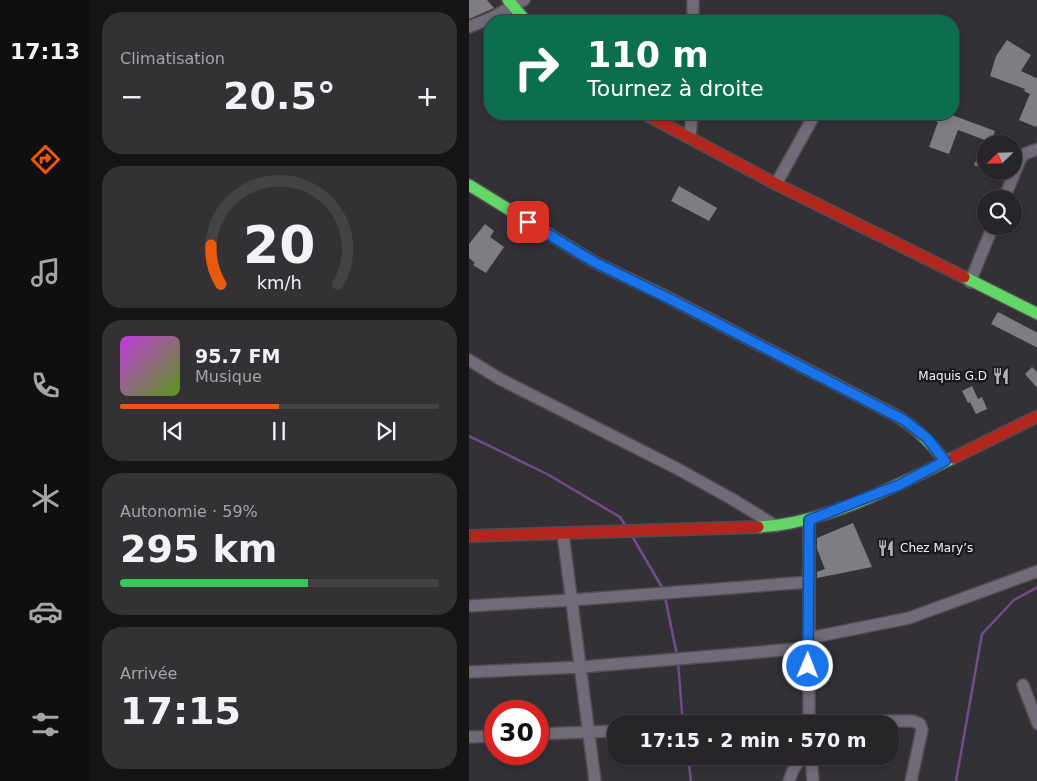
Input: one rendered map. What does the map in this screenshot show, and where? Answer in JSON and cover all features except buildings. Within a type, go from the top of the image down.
[{"type":"street","points":[[490,15],[510,3],[523,0]]},
{"type":"street","points":[[693,0],[693,15]]},
{"type":"street","points":[[510,3],[521,15]]},
{"type":"street","points":[[469,27],[484,18]]},
{"type":"street","points":[[656,120],[776,184],[1037,314]]},
{"type":"street","points":[[689,137],[691,120]]},
{"type":"street","points":[[776,184],[812,120]]},
{"type":"street","points":[[1008,190],[1024,154],[1037,150]]},
{"type":"street","points":[[469,185],[594,262],[676,302],[904,420],[927,438],[945,461]]},
{"type":"street","points":[[970,282],[989,235]]},
{"type":"street","points":[[469,360],[500,379],[716,490],[776,526]]},
{"type":"street","points":[[469,536],[776,526],[809,520],[899,485],[1037,416]]},
{"type":"street","points":[[809,520],[809,715]]},
{"type":"street","points":[[563,534],[595,781]]},
{"type":"street","points":[[469,672],[581,667],[808,643],[909,618],[1037,571]]},
{"type":"street","points":[[469,606],[809,582]]},
{"type":"street","points":[[1023,685],[1037,724]]},
{"type":"street","points":[[899,721],[913,721],[920,724],[922,730],[911,781]]},
{"type":"street","points":[[549,734],[607,731]]},
{"type":"street","points":[[469,737],[484,736]]},
{"type":"street","points":[[789,781],[796,765]]},
{"type":"street","points":[[812,765],[813,781]]},
{"type":"waterway","points":[[469,436],[547,474],[620,517],[625,525]]},
{"type":"waterway","points":[[632,536],[663,589]]},
{"type":"waterway","points":[[956,781],[982,634],[1014,600],[1038,587]]},
{"type":"waterway","points":[[665,597],[677,655]]},
{"type":"waterway","points":[[678,663],[682,715]]},
{"type":"waterway","points":[[689,765],[691,781]]},
{"type":"traffic: fast","points":[[508,0],[521,15]]},
{"type":"traffic: fast","points":[[469,185],[594,262],[663,295]]},
{"type":"traffic: fast","points":[[964,277],[1038,314]]},
{"type":"traffic: fast","points":[[893,414],[922,435],[945,461]]},
{"type":"traffic: fast","points":[[758,527],[808,519],[833,511],[883,492],[953,458]]},
{"type":"traffic: slow","points":[[663,295],[893,414]]},
{"type":"traffic: jam","points":[[656,120],[776,184],[964,277]]},
{"type":"traffic: jam","points":[[953,458],[1038,416]]},
{"type":"traffic: jam","points":[[469,536],[758,527]]},
{"type":"place","name":"Maquis G.D","points":[[1001,376]]},
{"type":"place","name":"Chez Mary’s","points":[[886,548]]},
{"type":"route","points":[[528,222],[594,262],[676,302],[904,420],[927,438],[945,461],[861,502],[809,520],[808,666]]}]
